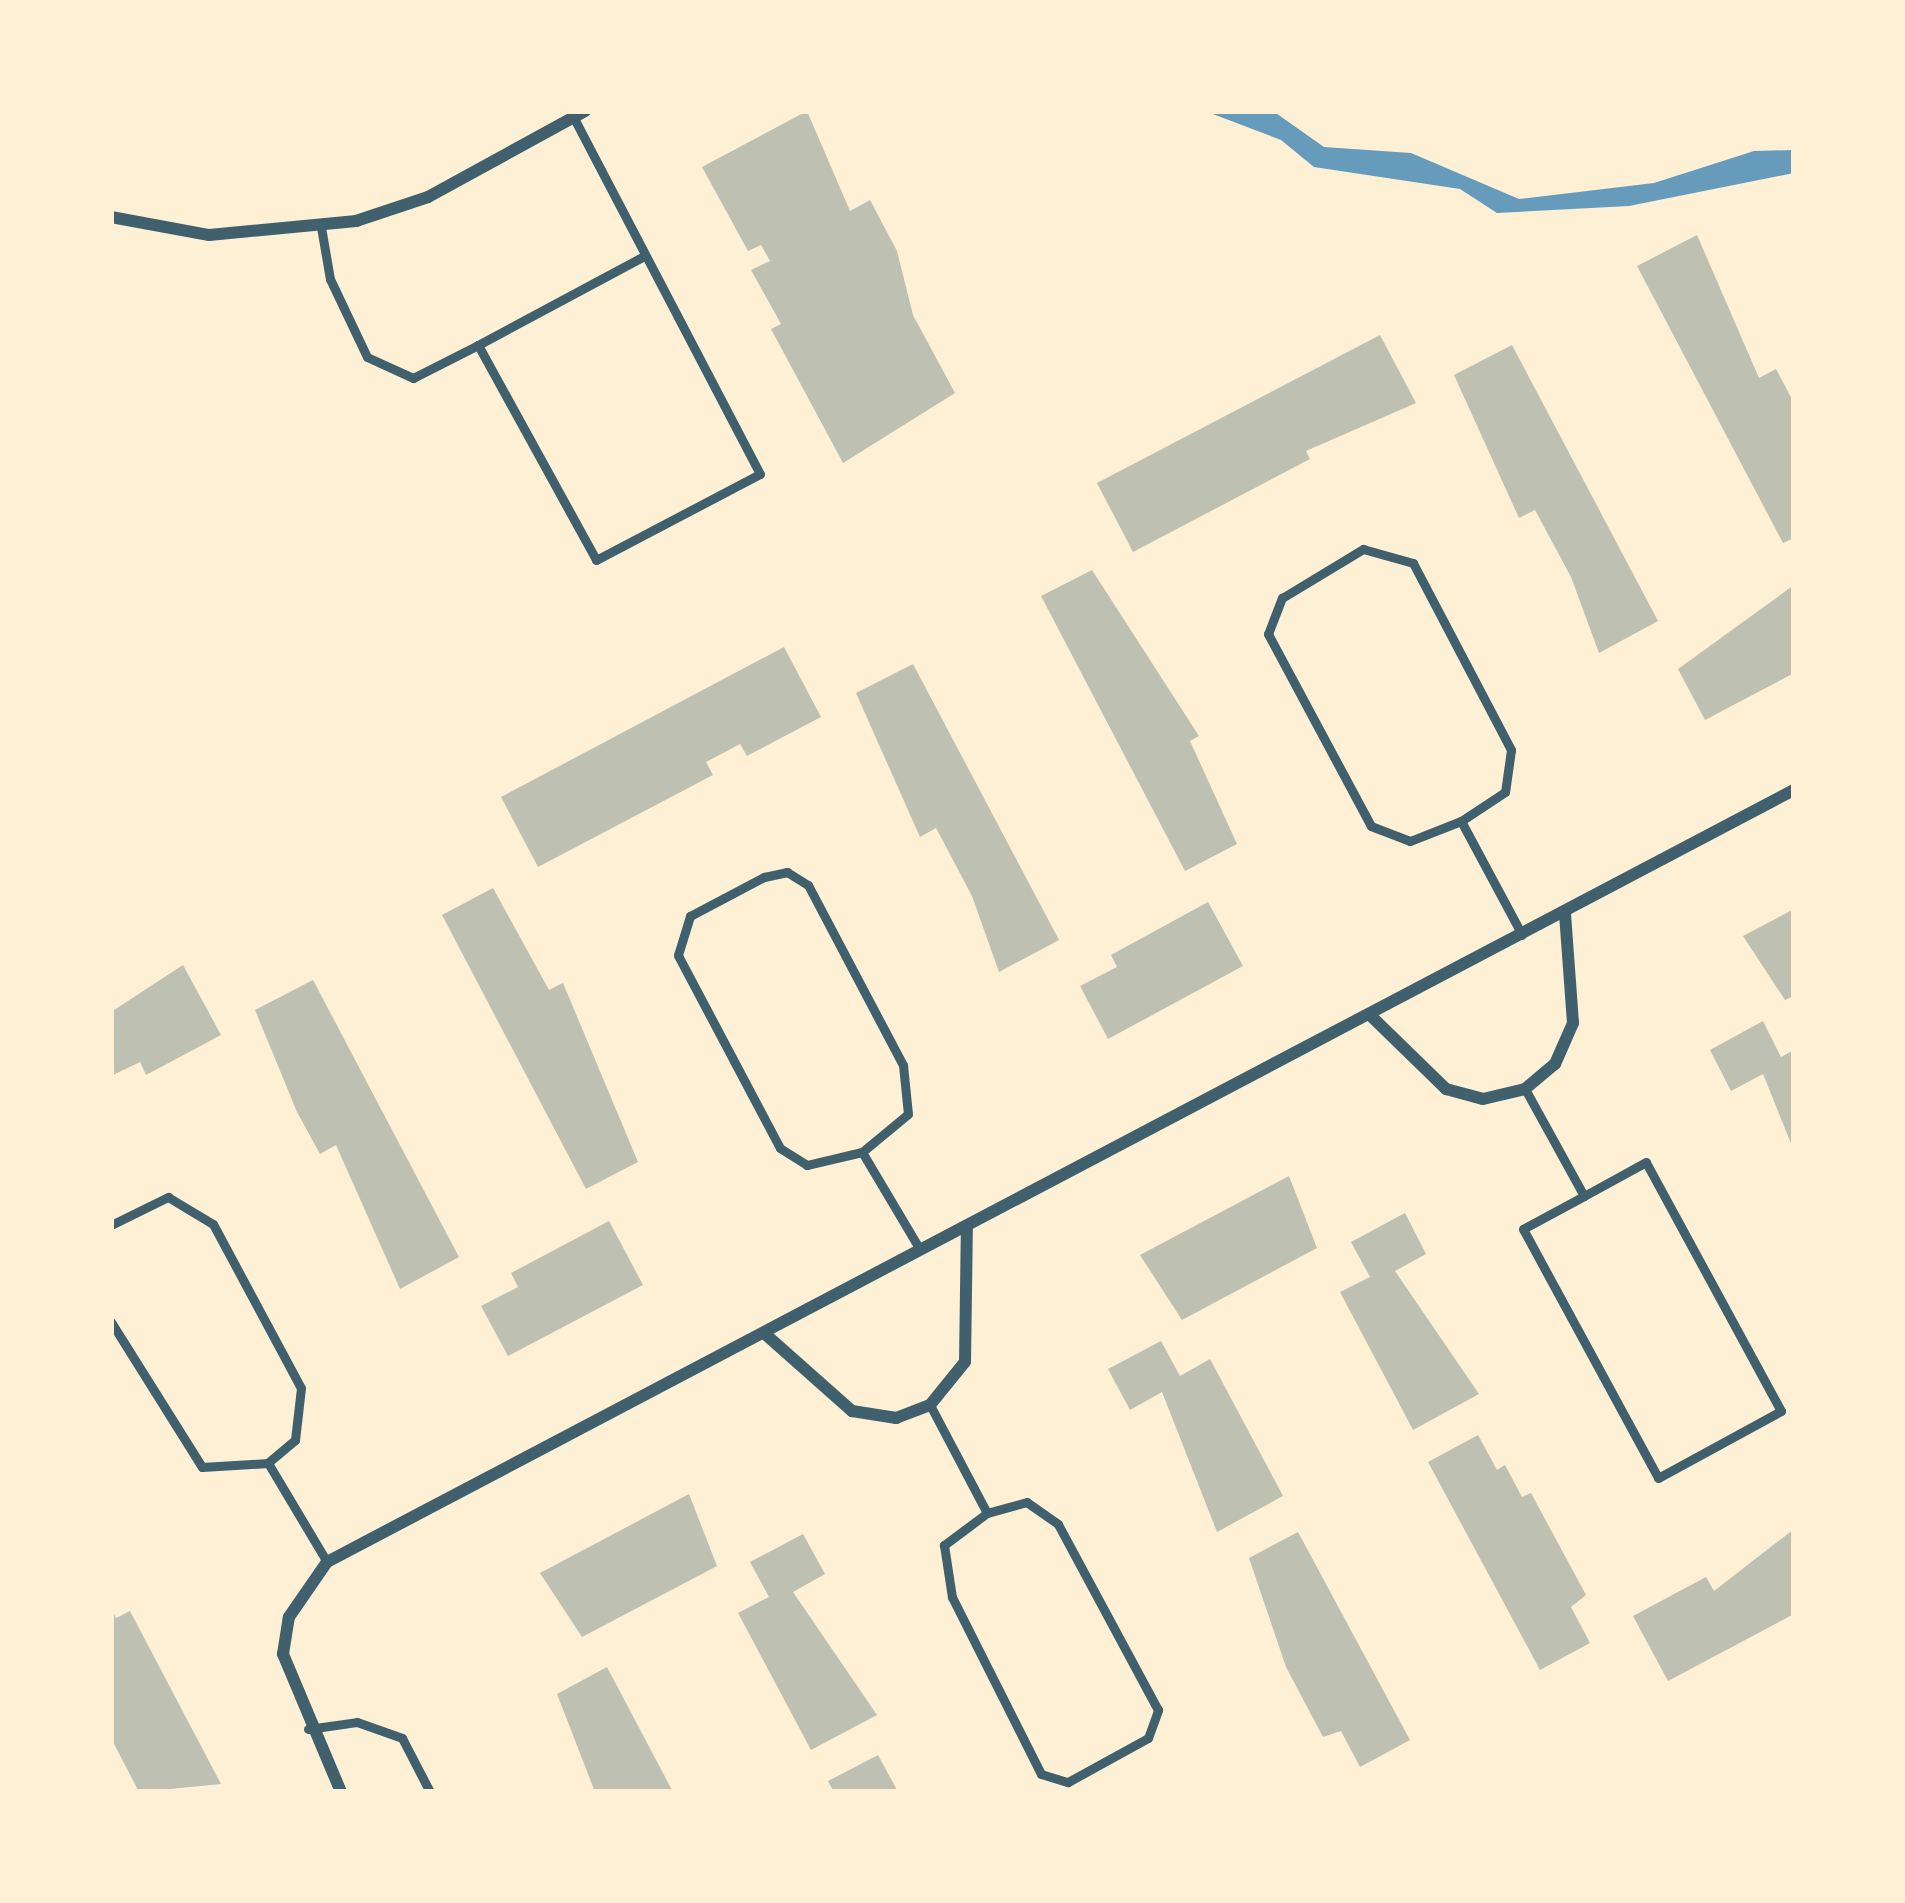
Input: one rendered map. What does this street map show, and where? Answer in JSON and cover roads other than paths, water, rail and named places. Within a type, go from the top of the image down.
[{"type":"street","points":[[111,217],[209,235],[321,227],[428,197],[579,114]]},
{"type":"street","points":[[341,1792],[308,1729],[283,1654],[289,1617],[327,1562],[1794,790]]},
{"type":"street","points":[[1371,1016],[1446,1089],[1483,1099],[1525,1090],[1555,1064],[1573,1023],[1565,914]]},
{"type":"street","points":[[764,1333],[852,1412],[896,1418],[930,1405],[965,1362],[967,1227]]},
{"type":"lane","points":[[478,345],[596,560],[760,474],[644,256],[579,114]]},
{"type":"lane","points":[[321,227],[330,279],[368,357],[412,378],[644,256]]},
{"type":"lane","points":[[1363,549],[1413,563],[1510,750],[1505,792],[1461,821],[1411,841],[1371,826],[1268,634],[1282,598],[1363,549]]},
{"type":"lane","points":[[1461,821],[1522,935]]},
{"type":"lane","points":[[787,872],[808,885],[903,1065],[908,1114],[862,1152],[807,1165],[780,1148],[678,956],[690,916],[764,877],[787,872]]},
{"type":"lane","points":[[1525,1090],[1584,1196]]},
{"type":"lane","points":[[862,1152],[919,1249]]},
{"type":"lane","points":[[1646,1162],[1781,1411],[1658,1478],[1523,1229],[1584,1196],[1646,1162]]},
{"type":"lane","points":[[111,1225],[168,1197],[213,1224],[301,1388],[295,1440],[268,1462],[230,1473],[183,1451],[111,1322]]},
{"type":"lane","points":[[930,1405],[987,1514]]},
{"type":"lane","points":[[268,1462],[327,1562]]},
{"type":"lane","points":[[1027,1502],[1058,1524],[1158,1710],[1148,1738],[1068,1783],[1041,1774],[952,1597],[944,1545],[987,1514],[1027,1502]]},
{"type":"lane","points":[[308,1729],[357,1722],[402,1738],[430,1792]]},
{"type":"water","points":[[1205,111],[1273,111],[1324,147],[1411,153],[1519,199],[1654,183],[1754,151],[1794,150],[1794,173],[1629,206],[1497,213],[1460,189],[1314,167],[1281,140]]}]
